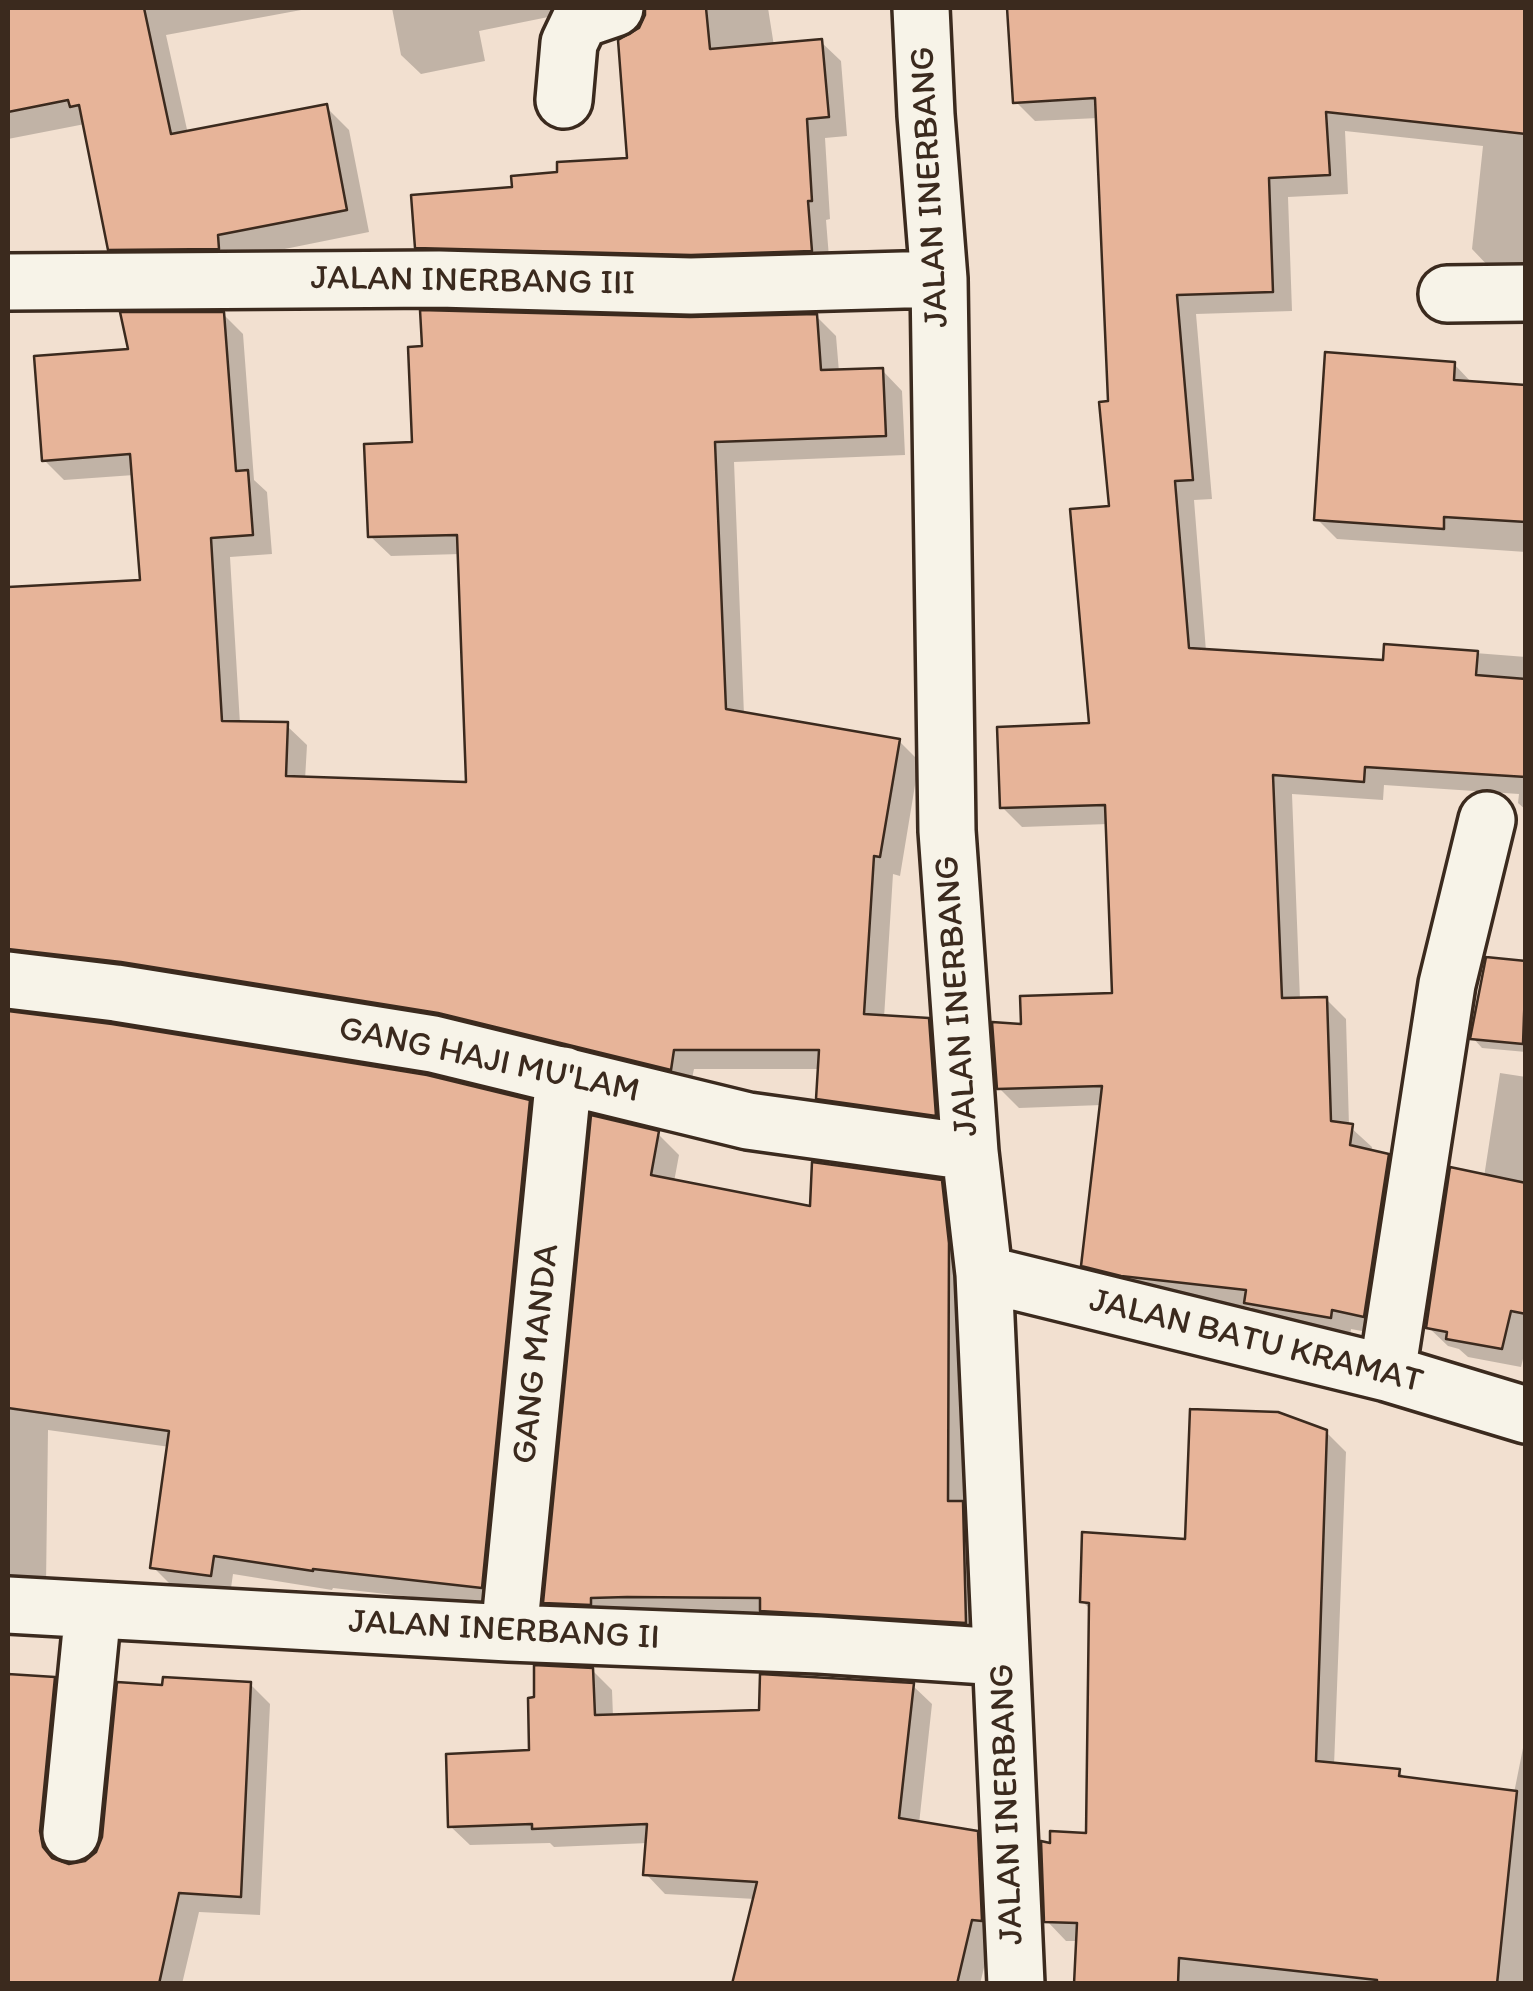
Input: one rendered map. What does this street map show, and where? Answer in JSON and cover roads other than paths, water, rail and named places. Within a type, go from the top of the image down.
[{"type":"street","points":[[564,100],[569,43],[580,20],[616,8]]},
{"type":"street","name":"JALAN INERBANG","points":[[921,8],[939,279],[946,831],[970,1152],[984,1274],[1016,1984]]},
{"type":"street","name":"JALAN INERBANG III","points":[[8,282],[439,278],[691,286],[939,279]]},
{"type":"street","points":[[1446,294],[1526,294]]},
{"type":"street","points":[[1387,1373],[1446,984],[1487,820]]},
{"type":"street","name":"GANG HAJI MU'LAM","points":[[8,980],[116,992],[433,1044],[748,1121],[970,1152]]},
{"type":"street","name":"GANG MANDA","points":[[509,1633],[564,1074]]},
{"type":"street","name":"JALAN BATU KRAMAT","points":[[984,1274],[1387,1373],[1526,1416]]},
{"type":"street","name":"JALAN INERBANG II","points":[[8,1605],[1002,1657]]},
{"type":"street","points":[[71,1833],[93,1610]]}]
